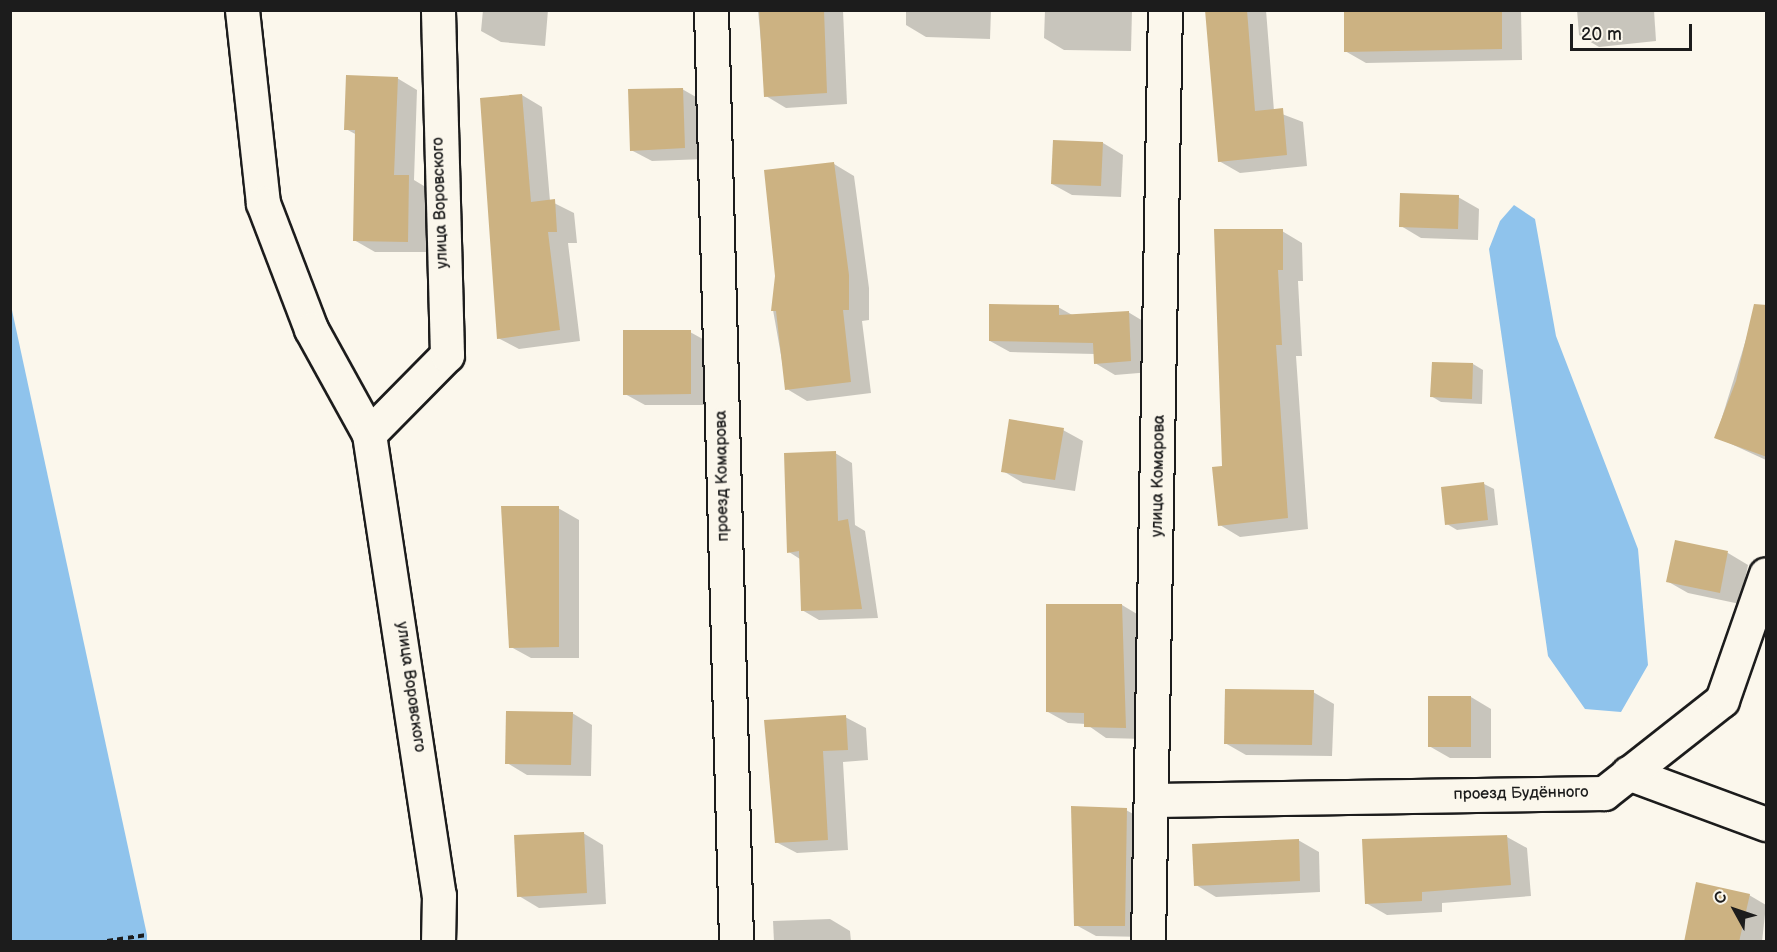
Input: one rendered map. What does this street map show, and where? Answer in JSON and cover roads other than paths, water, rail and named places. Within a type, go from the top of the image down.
[{"type":"street","name":"улица Воровского","points":[[242,10],[263,203],[311,329],[369,434],[440,895],[438,942]]},
{"type":"street","name":"улица Воровского","points":[[369,434],[447,356],[438,10]]},
{"type":"street","name":"проезд Комарова","points":[[711,10],[735,942]]},
{"type":"street","name":"улица Комарова","points":[[1148,942],[1155,800],[1165,10]]},
{"type":"street","name":"проезд Будённого","points":[[1155,800],[1604,793],[1722,700],[1767,574]]},
{"type":"street","points":[[1628,773],[1767,824]]},
{"type":"water","points":[[1514,205],[1535,219],[1556,336],[1638,549],[1648,665],[1621,712],[1585,709],[1548,656],[1489,249],[1500,221]]},
{"type":"water","points":[[10,301],[147,935],[147,941],[11,941]]}]
